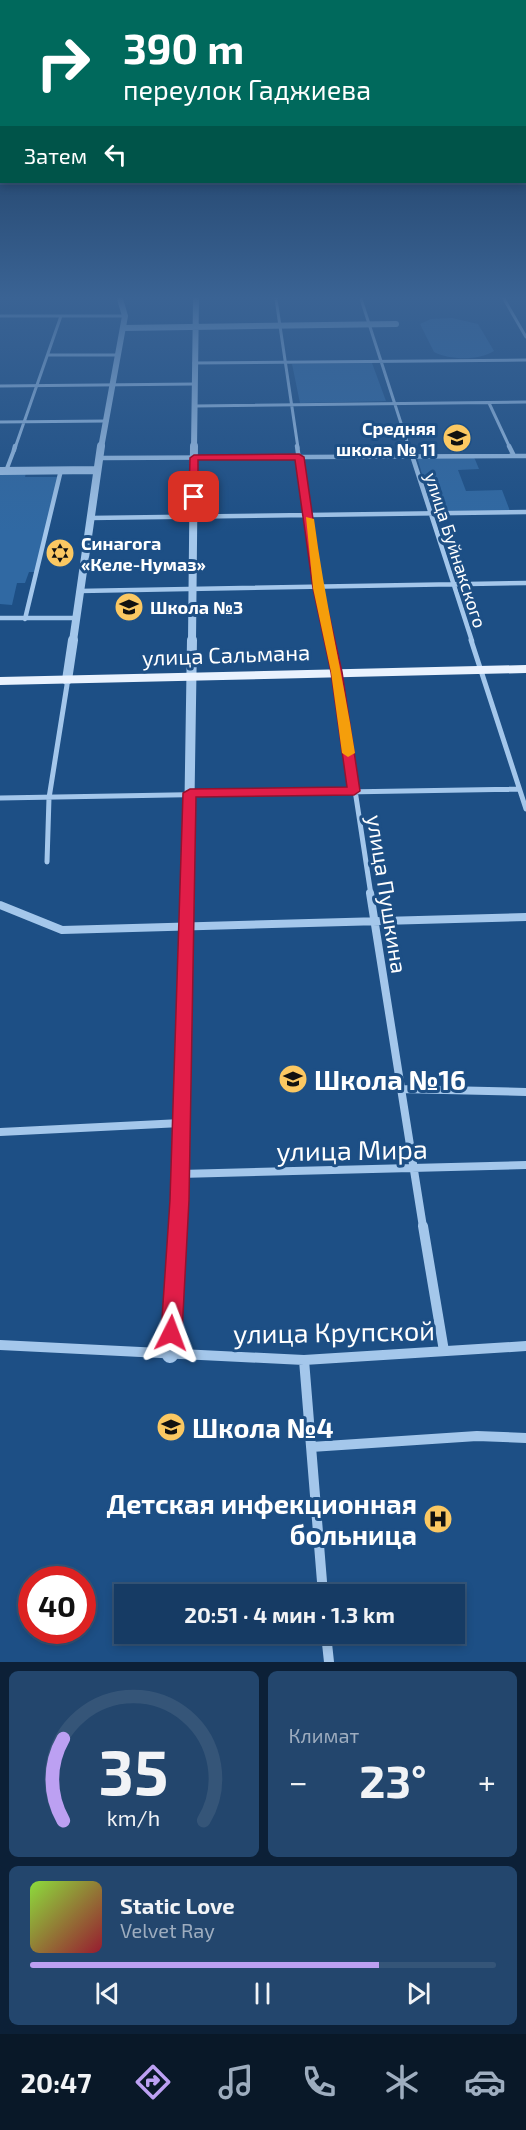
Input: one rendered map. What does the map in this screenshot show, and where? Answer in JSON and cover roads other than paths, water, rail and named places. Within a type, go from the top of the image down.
[{"type":"main road","name":"улица Сальмана","points":[[0,681],[67,682],[191,676],[526,669]]},
{"type":"street","points":[[41,377],[26,421],[3,471],[97,470]]},
{"type":"street","points":[[47,862],[49,798],[97,470],[114,377]]},
{"type":"street","points":[[170,1355],[180,1174],[190,793],[195,377]]},
{"type":"street","name":"улица Пушкина","points":[[287,377],[309,514],[318,588],[337,672],[400,1089],[444,1351]]},
{"type":"street","name":"улица Буйнакского","points":[[386,377],[526,809]]},
{"type":"street","points":[[0,386],[195,384]]},
{"type":"street","points":[[195,406],[526,402]]},
{"type":"street","points":[[489,403],[514,456]]},
{"type":"street","points":[[0,422],[107,421]]},
{"type":"street","points":[[100,458],[526,456]]},
{"type":"street","points":[[25,619],[61,470]]},
{"type":"street","points":[[90,518],[526,512]]},
{"type":"street","points":[[79,591],[526,583]]},
{"type":"street","points":[[0,618],[75,618]]},
{"type":"street","points":[[0,798],[519,789]]},
{"type":"street","points":[[0,905],[62,930],[526,917]]},
{"type":"street","points":[[400,1089],[526,1092]]},
{"type":"street","points":[[0,1132],[181,1123]]},
{"type":"street","name":"улица Мира","points":[[180,1174],[526,1165]]},
{"type":"street","name":"улица Крупской","points":[[0,1346],[304,1360],[526,1346]]},
{"type":"street","points":[[304,1360],[322,1584]]},
{"type":"street","points":[[311,1447],[477,1436],[526,1438]]},
{"type":"street","points":[[327,1644],[328,1662]]},
{"type":"place","name":"Средняя школа № 11","points":[[457,438]]},
{"type":"place","name":"Синагога «Келе-Нумаз»","points":[[60,553]]},
{"type":"place","name":"Школа №3","points":[[129,607]]},
{"type":"place","name":"Школа №16","points":[[293,1079]]},
{"type":"place","name":"Школа №4","points":[[171,1427]]},
{"type":"place","name":"Детская инфекционная больница","points":[[438,1519]]}]
